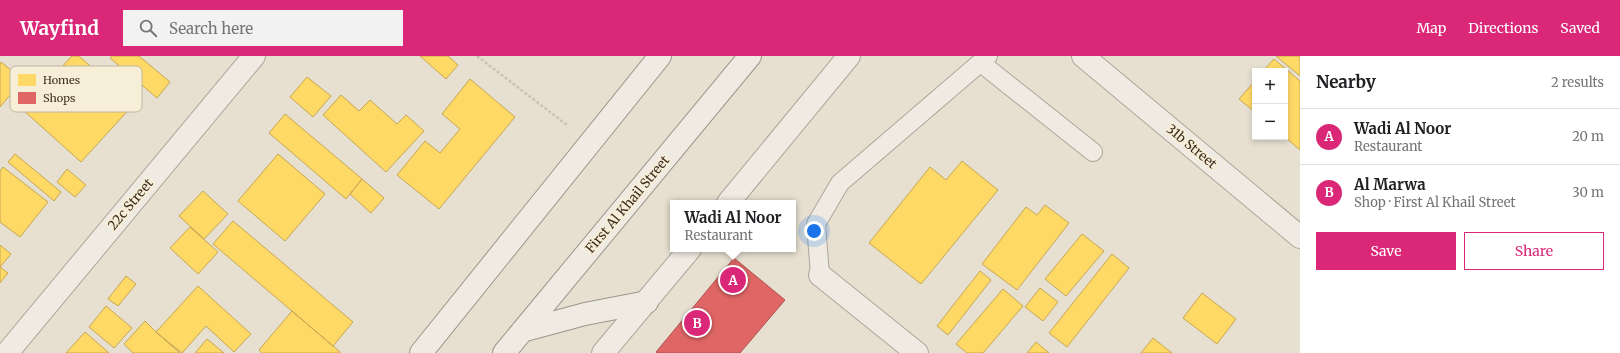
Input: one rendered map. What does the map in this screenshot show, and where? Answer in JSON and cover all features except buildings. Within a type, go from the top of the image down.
[{"type":"street","name":"22c Street","points":[[6,353],[254,56]]},
{"type":"street","points":[[421,353],[660,56]]},
{"type":"street","name":"First Al Khail Street","points":[[504,353],[750,56]]},
{"type":"street","points":[[730,200],[849,56]]},
{"type":"street","name":"31b Street","points":[[1083,56],[1300,237]]},
{"type":"street","points":[[603,353],[688,252]]},
{"type":"street","points":[[820,275],[917,353]]},
{"type":"street","points":[[522,331],[585,314],[647,302]]},
{"type":"lane","points":[[820,275],[816,224],[840,183],[984,59],[1093,152]]},
{"type":"path","points":[[477,56],[590,142]]},
{"type":"place","name":"Wadi Al Noor","points":[[733,280]]},
{"type":"place","name":"Al Marwa","points":[[697,323]]}]
